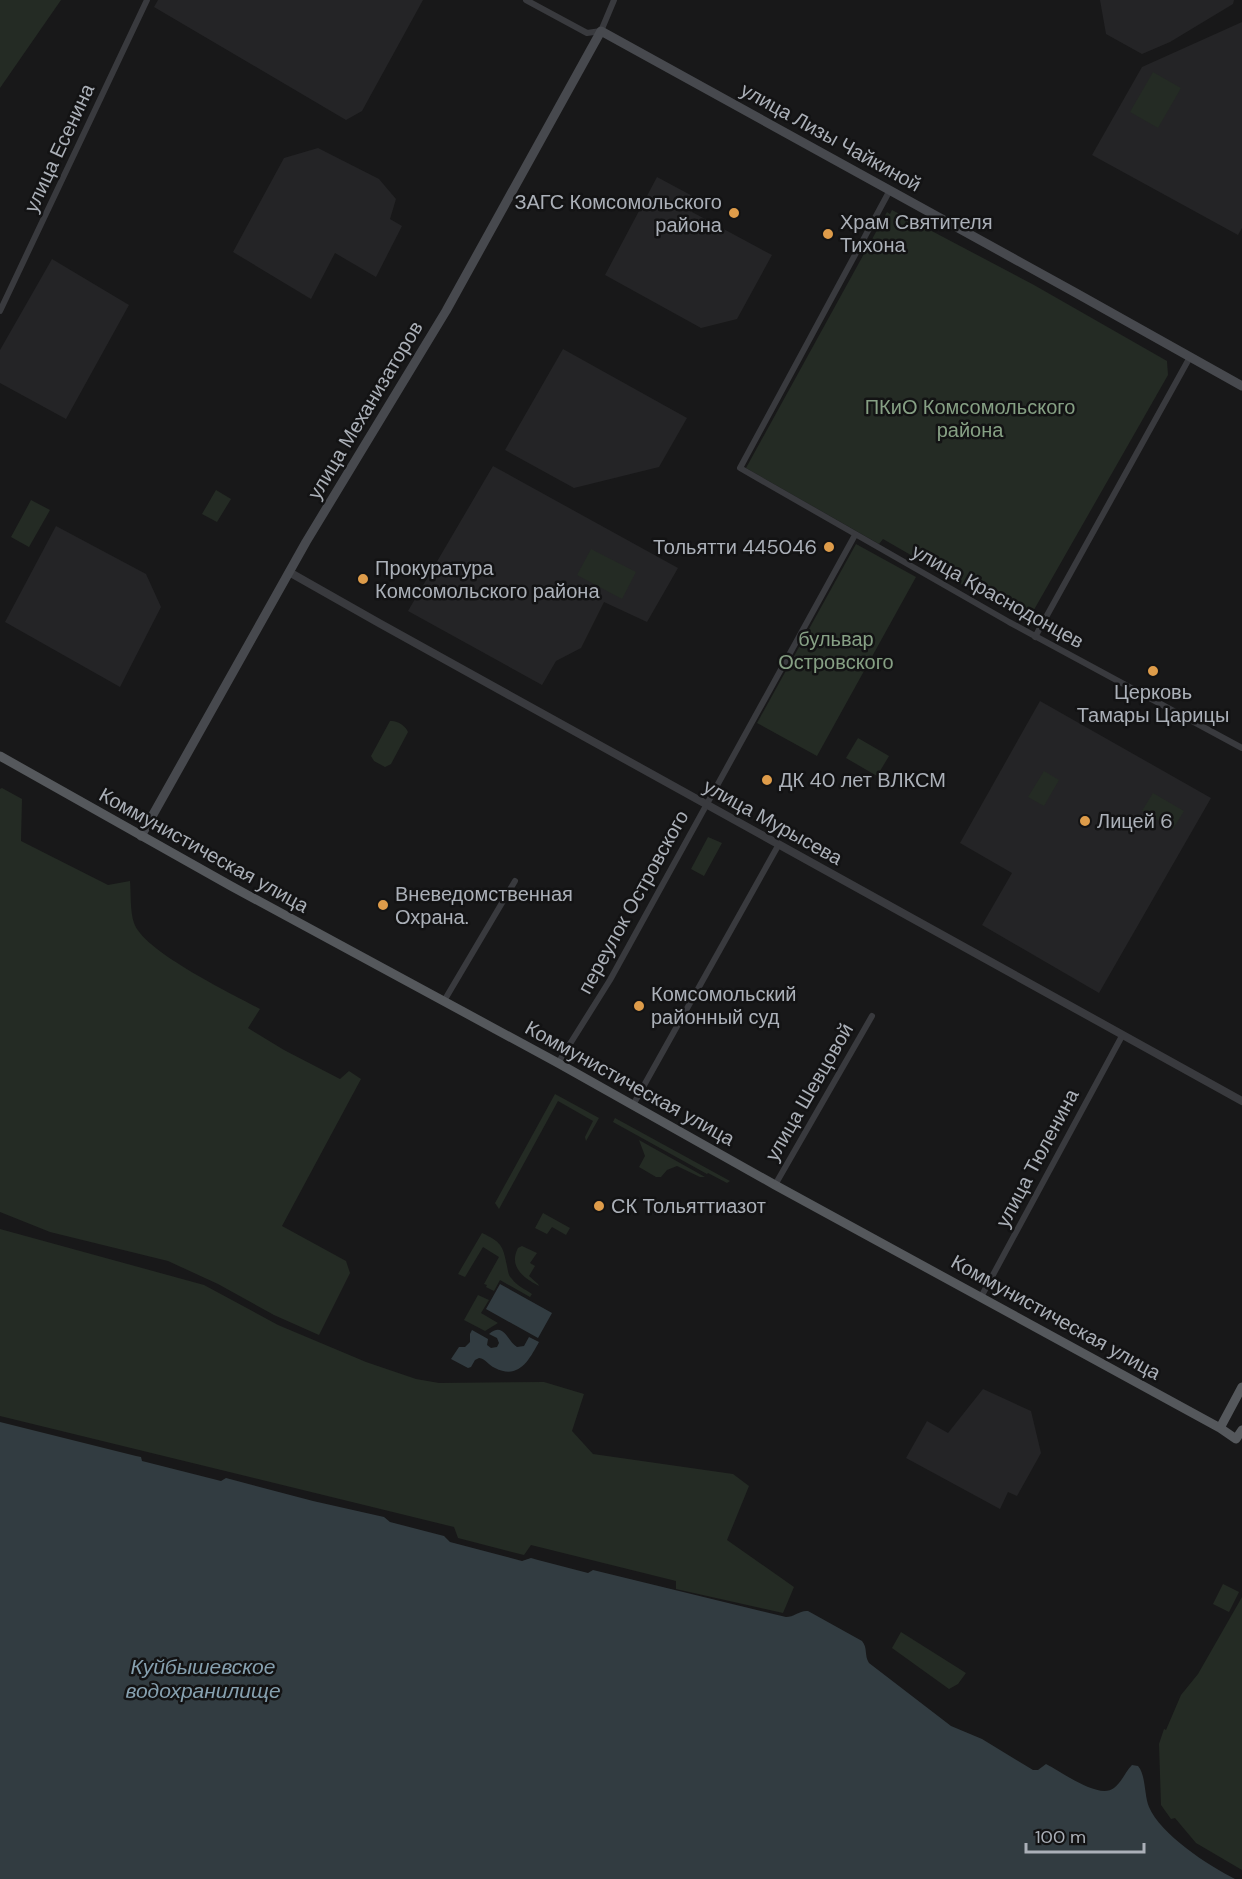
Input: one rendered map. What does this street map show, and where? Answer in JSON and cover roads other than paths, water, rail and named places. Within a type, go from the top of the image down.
[{"type":"main road","name":"улица Лизы Чайкиной","points":[[601,31],[1242,386]]},
{"type":"main road","name":"улица Механизаторов","points":[[141,836],[289,572],[450,303],[601,31]]},
{"type":"main road","name":"Коммунистическая улица","points":[[0,756],[775,1185],[1240,1437]]},
{"type":"main road","points":[[1220,1428],[1242,1386]]},
{"type":"street","name":"улица Есенина","points":[[0,311],[147,0]]},
{"type":"street","name":"улица Лизы Чайкиной","points":[[526,0],[587,33],[601,31]]},
{"type":"street","name":"улица Механизаторов","points":[[601,31],[614,0]]},
{"type":"street","name":"улица Краснодонцев","points":[[890,190],[740,468],[1035,637],[1242,748]]},
{"type":"street","points":[[1035,637],[1190,357]]},
{"type":"street","name":"переулок Островского","points":[[558,1063],[610,980],[855,535]]},
{"type":"street","name":"улица Мурысева","points":[[289,572],[1242,1101]]},
{"type":"street","points":[[633,1105],[779,844]]},
{"type":"street","points":[[444,1001],[515,881]]},
{"type":"street","name":"улица Шевцовой","points":[[775,1185],[872,1016]]},
{"type":"street","name":"улица Тюленина","points":[[981,1297],[1122,1036]]},
{"type":"water","points":[[500,1284],[552,1313],[538,1338],[486,1309]]},
{"type":"water","points":[[472,1330],[488,1339],[487,1345],[491,1348],[497,1347],[499,1343],[497,1338],[489,1334],[498,1330],[505,1333],[517,1347],[524,1346],[529,1337],[539,1342],[527,1361],[517,1370],[503,1371],[479,1358],[468,1368],[451,1359],[459,1347],[465,1347],[470,1342]]},
{"type":"water","name":"Куйбышевское водохранилище","points":[[0,1422],[141,1457],[142,1461],[221,1481],[226,1478],[384,1517],[390,1522],[444,1536],[450,1542],[522,1561],[531,1558],[588,1573],[593,1570],[786,1617],[808,1611],[862,1641],[869,1663],[951,1726],[982,1739],[1033,1770],[1038,1770],[1046,1764],[1090,1788],[1107,1791],[1117,1786],[1132,1765],[1138,1766],[1141,1770],[1149,1807],[1163,1828],[1199,1858],[1235,1879],[0,1879]]},
{"type":"place","name":"ЗАГС Комсомольского района","points":[[734,213]]},
{"type":"place","name":"Храм Святителя Тихона","points":[[828,234]]},
{"type":"place","name":"Тольятти 445046","points":[[829,547]]},
{"type":"place","name":"Прокуратура Комсомольского района","points":[[363,579]]},
{"type":"place","name":"Церковь Тамары Царицы","points":[[1153,671]]},
{"type":"place","name":"ДК 40 лет ВЛКСМ","points":[[767,780]]},
{"type":"place","name":"Лицей 6","points":[[1085,821]]},
{"type":"place","name":"Вневедомственная Охрана.","points":[[383,905]]},
{"type":"place","name":"Комсомольский районный суд","points":[[639,1006]]},
{"type":"place","name":"СК Тольяттиазот","points":[[599,1206]]},
{"type":"park label","name":"ПКиО Комсомольского района","points":[[970,418]]},
{"type":"park label","name":"бульвар Островского","points":[[836,650]]}]
